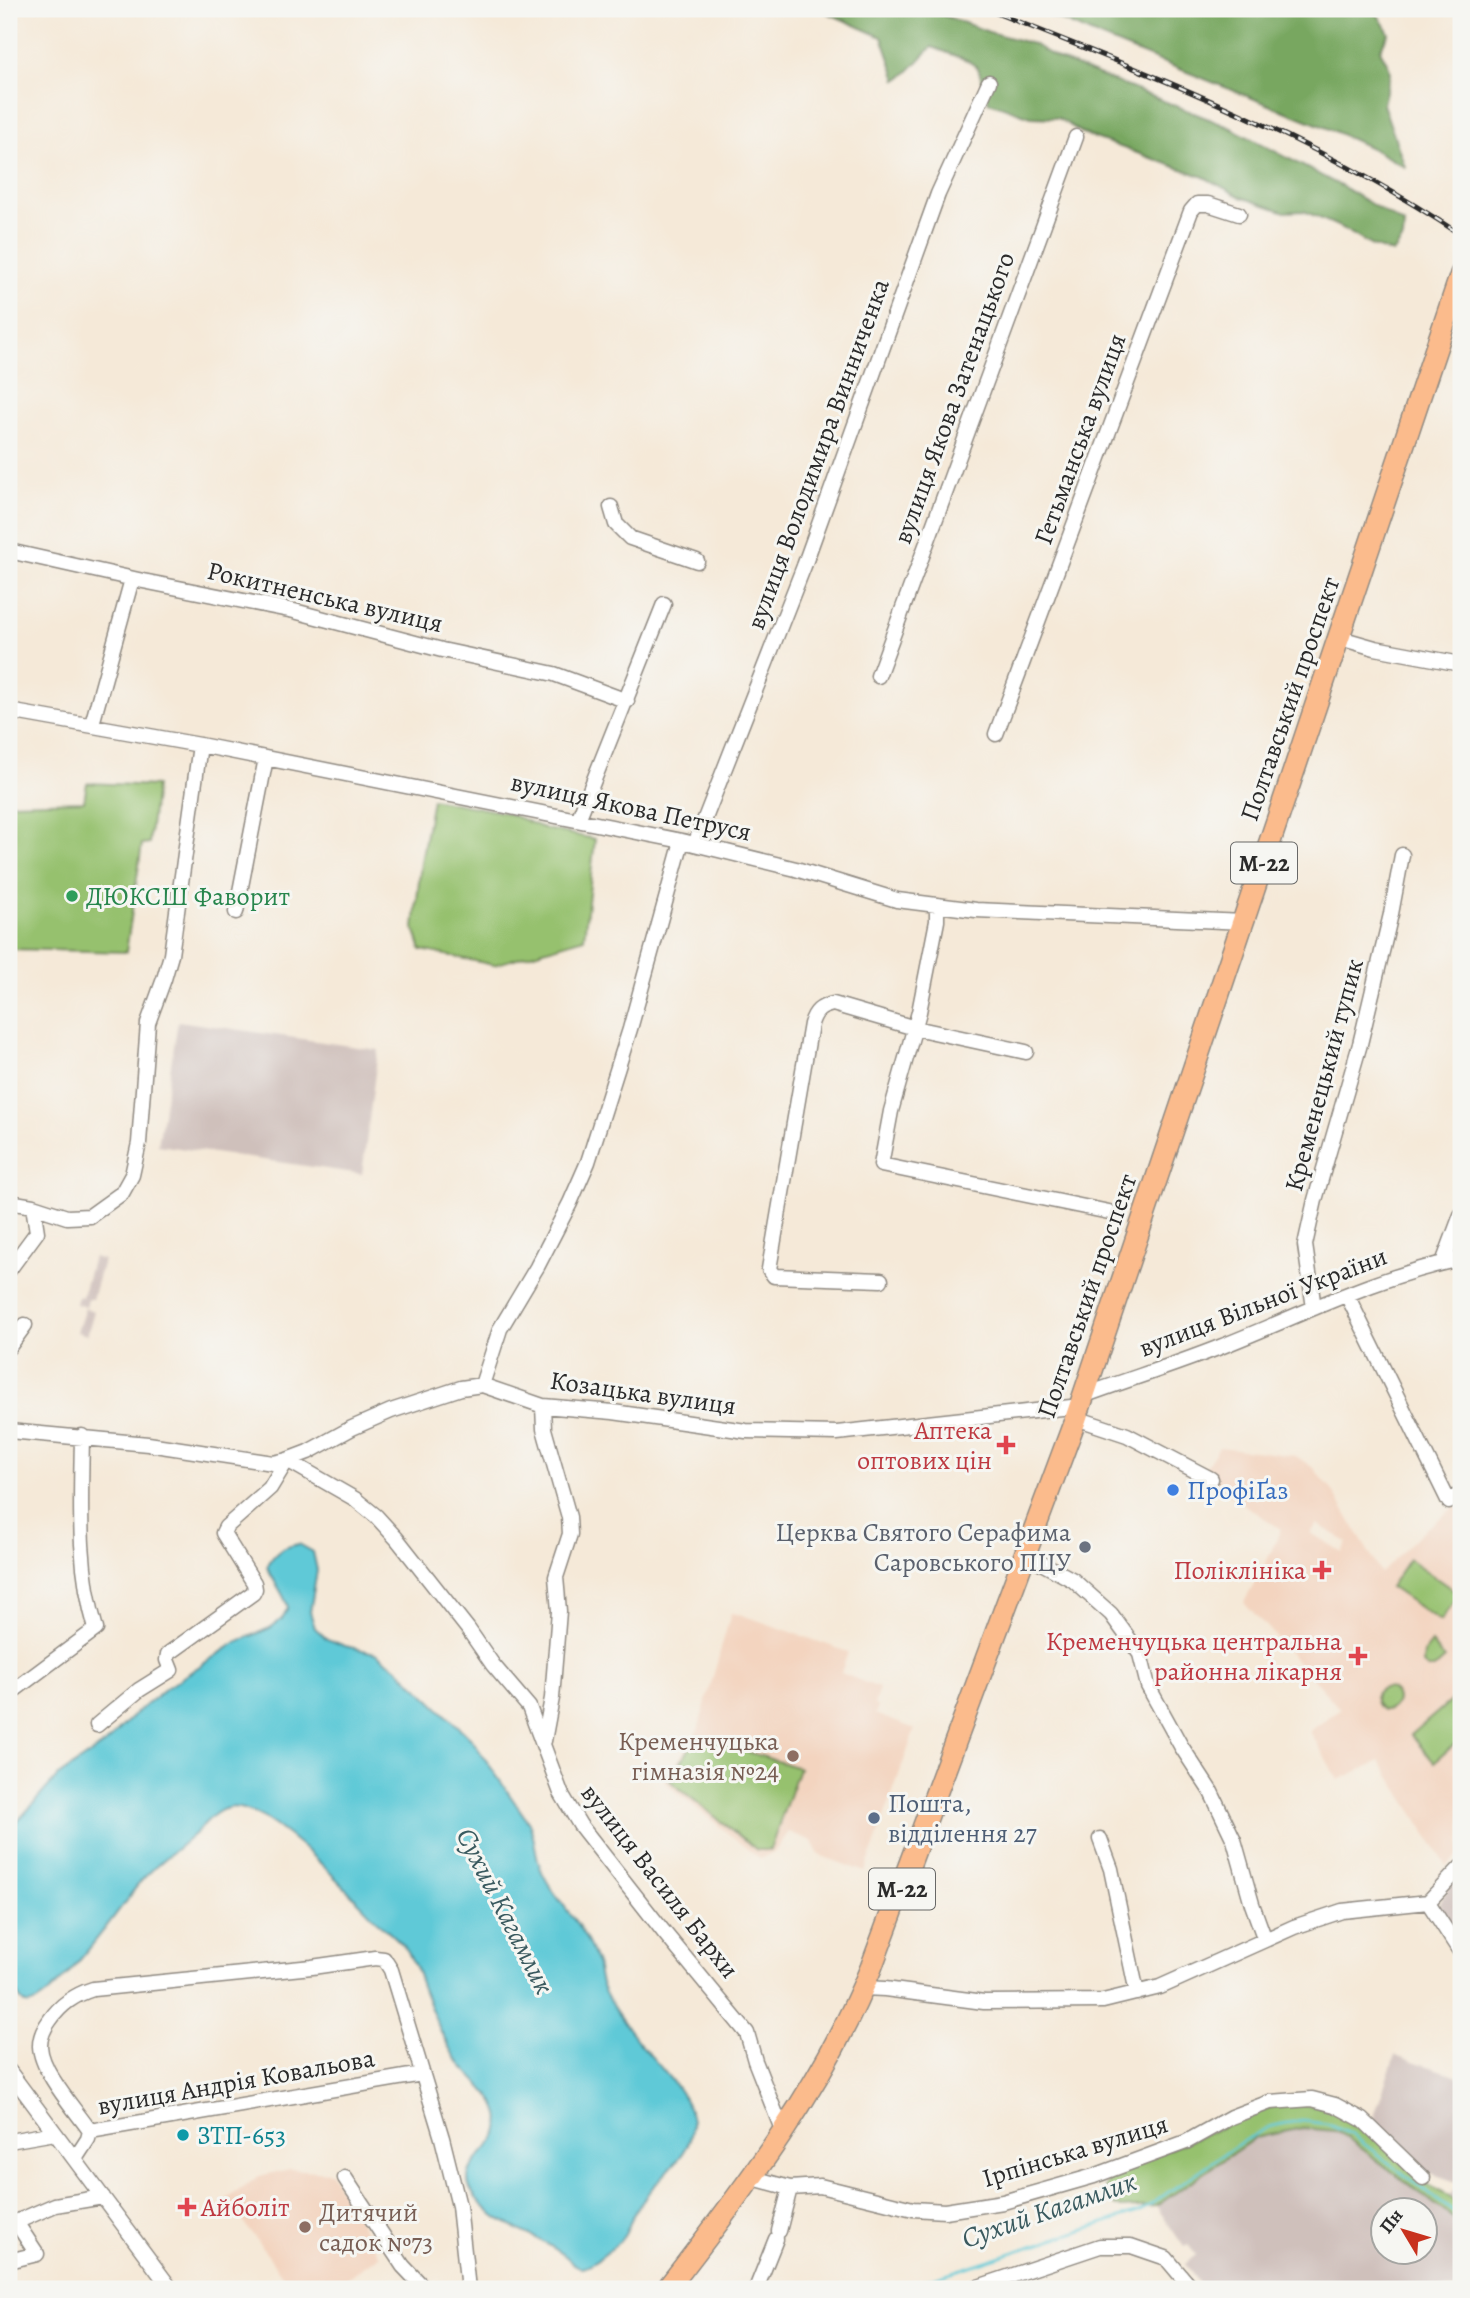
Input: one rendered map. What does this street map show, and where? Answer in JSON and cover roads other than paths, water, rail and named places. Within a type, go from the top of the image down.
[{"type":"highway","name":"Полтавський проспект","points":[[667,2289],[753,2178],[834,2047],[863,1988],[905,1882],[1080,1407],[1461,274]]},
{"type":"street","name":"вулиця Володимира Винниченка","points":[[482,1385],[500,1329],[537,1267],[588,1162],[689,843],[804,566],[938,194],[989,82]]},
{"type":"street","name":"вулиця Якова Затенацького","points":[[878,676],[1076,137]]},
{"type":"street","name":"Гетьманська вулиця","points":[[996,734],[1191,211],[1197,204],[1208,204],[1238,214]]},
{"type":"street","points":[[611,507],[616,524],[631,538],[697,561]]},
{"type":"street","name":"Рокитненська вулиця","points":[[9,551],[132,579],[295,611],[442,650],[554,674],[627,701]]},
{"type":"street","points":[[93,724],[132,579]]},
{"type":"street","points":[[578,820],[664,604]]},
{"type":"street","points":[[1340,638],[1375,648],[1461,664]]},
{"type":"street","name":"вулиця Якова Петруся","points":[[9,710],[93,724],[689,843],[796,869],[897,900],[976,910],[1244,922]]},
{"type":"street","points":[[9,1202],[33,1206],[67,1217],[90,1216],[122,1193],[132,1175],[139,1143],[148,1023],[170,955],[200,745]]},
{"type":"street","points":[[236,912],[266,758]]},
{"type":"street","name":"Кременецький тупик","points":[[1314,1308],[1305,1245],[1315,1200],[1360,1044],[1402,855]]},
{"type":"street","points":[[937,906],[937,920],[915,1028],[891,1111],[881,1165],[1109,1212]]},
{"type":"street","points":[[881,1280],[774,1276],[769,1269],[815,1013],[822,1007],[833,1004],[915,1028],[1026,1052]]},
{"type":"street","points":[[9,1270],[37,1232],[33,1206]]},
{"type":"street","points":[[1443,1263],[1461,1215]]},
{"type":"street","name":"вулиця Вільної України","points":[[1080,1407],[1347,1295],[1429,1266],[1461,1259]]},
{"type":"street","points":[[1347,1295],[1449,1502],[1461,1493]]},
{"type":"street","points":[[9,1347],[18,1328]]},
{"type":"street","name":"Козацька вулиця","points":[[9,1431],[82,1436],[273,1463],[287,1460],[391,1411],[461,1388],[482,1385],[543,1406],[613,1412],[746,1431],[792,1433],[837,1433],[1080,1407]]},
{"type":"street","points":[[543,1406],[544,1429],[569,1517],[570,1535],[556,1577],[559,1611],[552,1698],[544,1743]]},
{"type":"street","points":[[1080,1407],[1211,1479]]},
{"type":"street","points":[[9,1694],[96,1629],[86,1597],[82,1550],[82,1436]]},
{"type":"street","points":[[97,1725],[139,1690],[170,1672],[172,1669],[167,1660],[168,1654],[253,1593],[254,1583],[223,1533],[226,1527],[270,1488],[287,1460]]},
{"type":"street","name":"вулиця Василя Бархи","points":[[287,1460],[355,1499],[376,1516],[529,1707],[561,1793],[580,1825],[747,2033],[783,2132]]},
{"type":"street","points":[[1025,1554],[1073,1580],[1111,1614],[1140,1654],[1148,1686],[1211,1793],[1234,1840],[1265,1940]]},
{"type":"street","points":[[1100,1839],[1111,1869],[1137,1993]]},
{"type":"street","points":[[863,1988],[984,2002],[1103,2000],[1160,1987],[1294,1927],[1342,1911],[1428,1902],[1461,1867]]},
{"type":"street","points":[[1428,1902],[1461,1954]]},
{"type":"street","points":[[90,2131],[47,2068],[40,2046],[42,2032],[67,2000],[93,1989],[384,1959],[391,1970],[442,2138],[459,2206],[468,2289]]},
{"type":"street","points":[[9,2071],[171,2289]]},
{"type":"street","name":"вулиця Андрія Ковальова","points":[[75,2159],[90,2131],[422,2074]]},
{"type":"street","name":"Ірпінська вулиця","points":[[753,2178],[790,2188],[820,2186],[914,2209],[945,2211],[1003,2202],[1094,2176],[1186,2142],[1231,2117],[1270,2102],[1312,2099],[1335,2105],[1363,2120],[1423,2178]]},
{"type":"street","points":[[9,2141],[55,2133]]},
{"type":"street","points":[[345,2178],[403,2266],[425,2289]]},
{"type":"street","points":[[757,2289],[778,2235],[790,2188]]},
{"type":"street","points":[[9,2261],[37,2254],[16,2222],[55,2204],[103,2197]]},
{"type":"street","points":[[972,2289],[1100,2246],[1131,2246],[1166,2258],[1192,2289]]},
{"type":"water","points":[[299,1544],[313,1552],[317,1570],[310,1612],[315,1628],[327,1639],[375,1653],[396,1667],[472,1740],[529,1823],[538,1862],[554,1892],[585,1938],[611,2004],[676,2087],[690,2111],[692,2123],[688,2145],[646,2196],[633,2215],[624,2236],[587,2266],[577,2266],[552,2247],[502,2221],[481,2204],[472,2192],[468,2182],[469,2173],[499,2131],[500,2121],[494,2102],[448,2046],[414,1963],[404,1947],[310,1854],[280,1829],[256,1814],[232,1807],[213,1815],[142,1880],[69,1973],[37,2002],[23,2002],[9,1981],[9,1831],[57,1777],[106,1743],[166,1688],[237,1642],[270,1628],[282,1619],[288,1607],[267,1567],[280,1551]]},
{"type":"waterway","name":"Сухий Кагамлик","points":[[899,2289],[1141,2211],[1243,2141],[1269,2127],[1286,2123],[1303,2121],[1327,2124],[1351,2134],[1461,2218]]},
{"type":"railway","points":[[986,9],[1170,83],[1289,137],[1348,167],[1461,235]]},
{"type":"place","name":"ДЮКСШ Фаворит","points":[[72,896]]},
{"type":"place","name":"Аптека оптових цін","points":[[1006,1445]]},
{"type":"place","name":"ПрофіҐаз","points":[[1173,1490]]},
{"type":"place","name":"Церква Святого Серафима Саровського ПЦУ","points":[[1085,1547]]},
{"type":"place","name":"Поліклініка","points":[[1322,1570]]},
{"type":"place","name":"Кременчуцька центральна районна лікарня","points":[[1358,1656]]},
{"type":"place","name":"Кременчуцька гімназія №24","points":[[793,1756]]},
{"type":"place","name":"Пошта, відділення 27","points":[[874,1818]]},
{"type":"place","name":"ЗТП-653","points":[[183,2135]]},
{"type":"place","name":"Айболіт","points":[[187,2207]]},
{"type":"place","name":"Дитячий садок №73","points":[[305,2227]]}]
